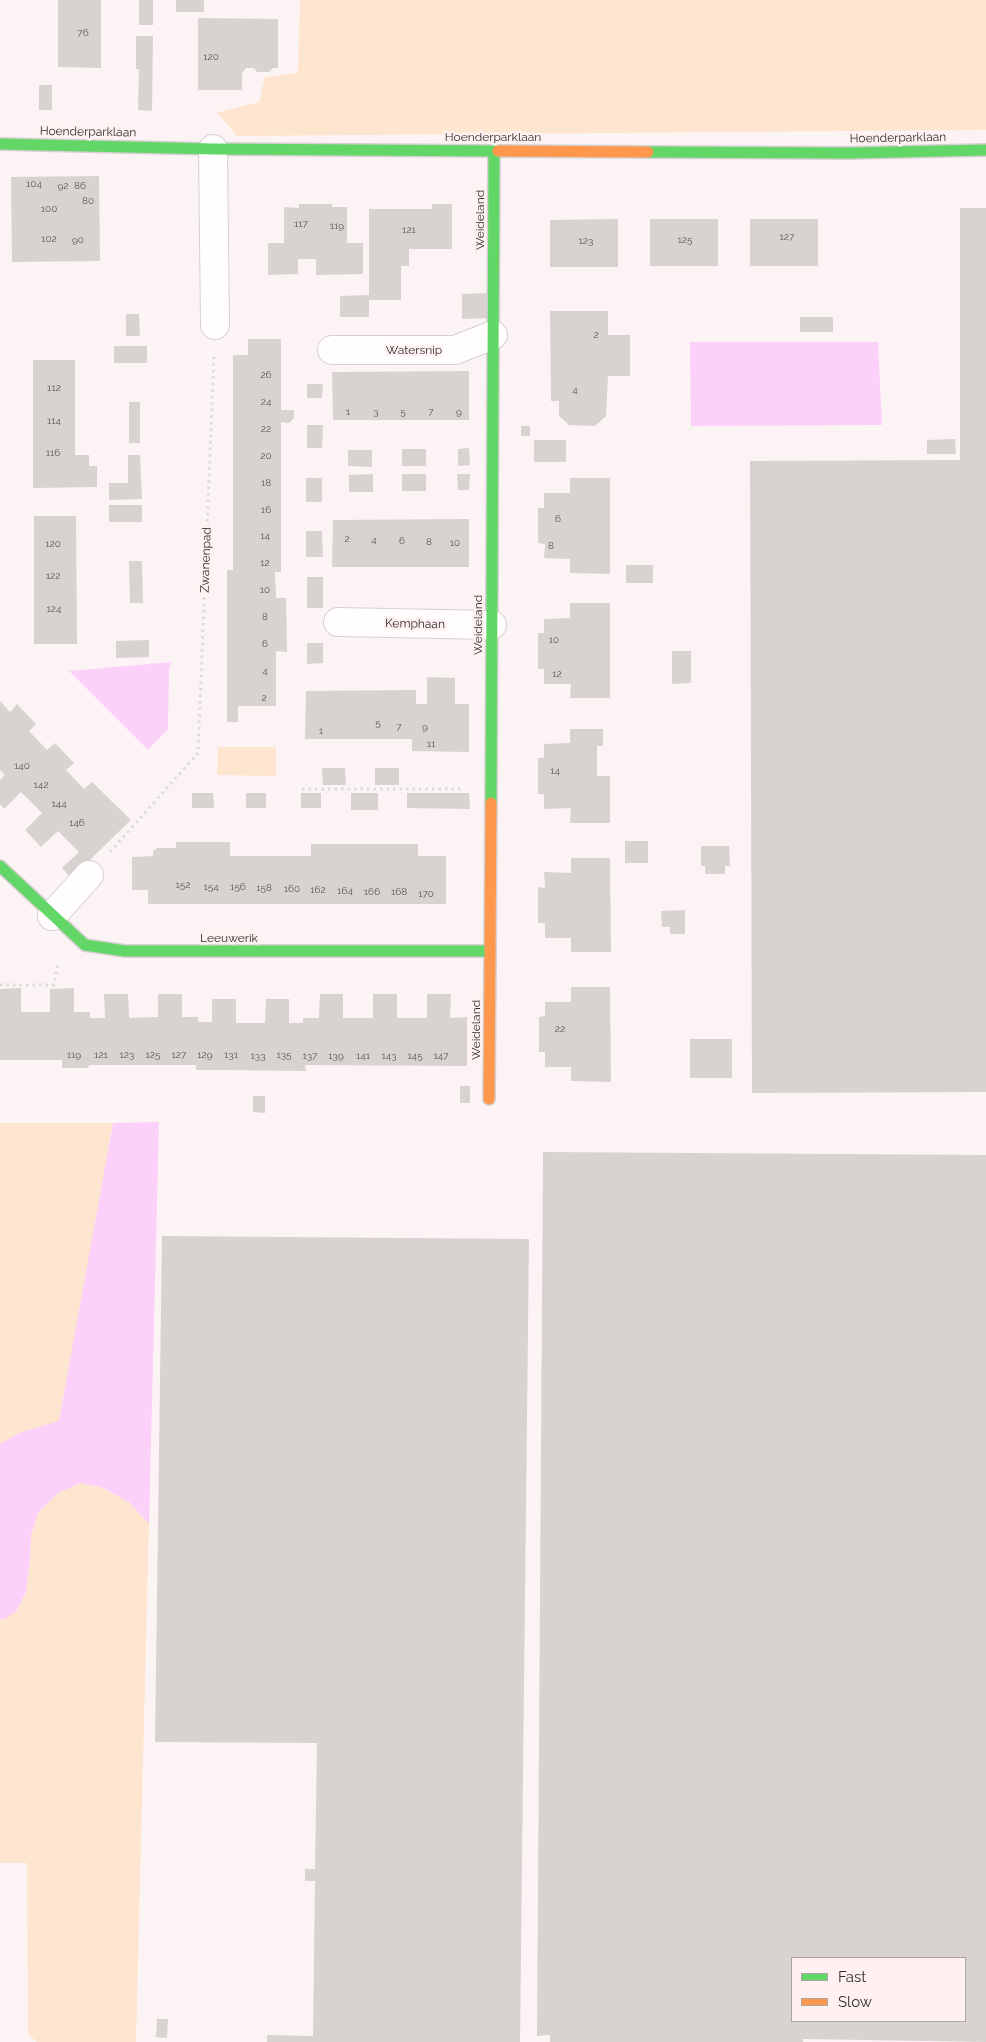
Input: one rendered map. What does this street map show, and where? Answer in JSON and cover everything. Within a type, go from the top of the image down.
[{"type":"street","name":"Hoenderparklaan","points":[[0,144],[213,149],[494,151],[849,153],[986,150]]},
{"type":"street","points":[[213,149],[216,325]]},
{"type":"street","name":"Weideland","points":[[489,1099],[494,151]]},
{"type":"street","name":"Watersnip","points":[[332,350],[454,350],[493,335]]},
{"type":"street","name":"Kemphaan","points":[[338,622],[492,625]]},
{"type":"street","name":"Leeuwerik","points":[[0,866],[85,945],[124,951],[490,952]]},
{"type":"street","points":[[58,921],[89,875]]},
{"type":"path","name":"Zwanenpad","points":[[89,875],[198,753],[216,325]]},
{"type":"path","points":[[302,789],[491,789]]},
{"type":"path","points":[[0,985],[54,985],[58,921]]},
{"type":"shaded area","points":[[300,0],[986,0],[986,130],[236,136],[218,114],[215,113],[259,102],[265,77],[298,73]]},
{"type":"shaded area","points":[[690,342],[878,342],[882,425],[691,426]]},
{"type":"shaded area","points":[[172,662],[169,668],[168,729],[148,750],[69,671]]},
{"type":"shaded area","points":[[218,747],[276,747],[276,776],[217,775]]},
{"type":"shaded area","points":[[159,1122],[149,1524],[129,1502],[101,1487],[80,1483],[57,1494],[38,1513],[31,1535],[26,1592],[17,1610],[5,1619],[0,1619],[0,1444],[21,1432],[59,1421],[113,1123]]},
{"type":"shaded area","points":[[0,1123],[113,1123],[108,1148],[92,1394],[0,1477]]},
{"type":"shaded area","points":[[80,1483],[101,1487],[129,1502],[149,1524],[136,2042],[37,2042],[28,2034],[27,1863],[0,1863],[0,1619],[5,1619],[17,1610],[26,1592],[31,1535],[38,1513],[56,1494]]},
{"type":"building","points":[[58,0],[101,0],[101,68],[58,67]]},
{"type":"building","points":[[139,0],[153,0],[153,25],[139,25]]},
{"type":"building","points":[[176,0],[204,0],[204,12],[176,12]]},
{"type":"building","points":[[198,18],[278,19],[278,68],[273,68],[269,72],[257,72],[254,68],[246,68],[242,73],[242,90],[198,90]]},
{"type":"building","points":[[136,36],[153,36],[152,111],[138,110],[139,69],[136,69]]},
{"type":"building","points":[[39,85],[52,85],[52,110],[39,110]]},
{"type":"building","points":[[99,176],[100,261],[12,262],[11,177]]},
{"type":"building","points":[[299,204],[332,204],[332,207],[347,207],[347,243],[363,243],[363,274],[316,275],[316,259],[298,259],[298,274],[268,275],[268,243],[284,243],[284,207],[299,208]]},
{"type":"building","points":[[432,204],[452,204],[452,249],[409,249],[409,266],[401,266],[401,300],[369,300],[369,317],[340,317],[340,296],[369,295],[369,209],[432,209]]},
{"type":"building","points":[[960,208],[986,208],[986,1092],[752,1093],[750,461],[960,460]]},
{"type":"building","points":[[618,219],[618,267],[550,267],[550,220]]},
{"type":"building","points":[[650,219],[718,219],[718,266],[650,266]]},
{"type":"building","points":[[750,219],[818,219],[818,266],[750,266]]},
{"type":"building","points":[[489,293],[490,318],[462,319],[462,294]]},
{"type":"building","points":[[550,311],[608,311],[608,335],[630,335],[630,376],[608,376],[606,416],[595,426],[569,425],[559,416],[559,401],[551,401]]},
{"type":"building","points":[[126,314],[139,314],[140,336],[126,336]]},
{"type":"building","points":[[800,317],[833,317],[833,332],[800,332]]},
{"type":"building","points":[[248,339],[281,339],[281,410],[294,410],[294,418],[289,423],[281,422],[281,572],[275,572],[276,598],[286,598],[287,652],[276,651],[276,706],[238,706],[238,722],[227,722],[227,570],[233,570],[233,355],[248,355]]},
{"type":"building","points":[[114,346],[147,346],[147,363],[114,363]]},
{"type":"building","points":[[33,360],[75,360],[75,455],[89,455],[89,466],[97,466],[97,487],[33,488]]},
{"type":"building","points":[[469,371],[469,420],[333,420],[332,372]]},
{"type":"building","points":[[307,384],[323,384],[322,398],[307,398]]},
{"type":"building","points":[[129,402],[140,402],[140,443],[129,443]]},
{"type":"building","points":[[307,425],[323,425],[322,448],[307,448]]},
{"type":"building","points":[[521,426],[530,426],[530,436],[521,436]]},
{"type":"building","points":[[955,439],[956,454],[927,454],[927,440]]},
{"type":"building","points":[[534,440],[566,440],[566,462],[534,462]]},
{"type":"building","points":[[469,448],[470,465],[458,466],[458,449]]},
{"type":"building","points":[[402,449],[426,449],[426,466],[402,466]]},
{"type":"building","points":[[348,450],[372,450],[372,467],[348,466]]},
{"type":"building","points":[[128,455],[140,455],[142,499],[109,500],[109,483],[128,483]]},
{"type":"building","points":[[373,474],[373,492],[349,492],[349,475]]},
{"type":"building","points":[[402,474],[426,474],[426,491],[402,491]]},
{"type":"building","points":[[457,474],[470,474],[469,490],[458,490]]},
{"type":"building","points":[[306,478],[322,478],[322,502],[306,502]]},
{"type":"building","points":[[570,478],[610,478],[610,574],[570,573],[570,559],[544,558],[545,544],[538,543],[538,508],[544,508],[544,493],[570,493]]},
{"type":"building","points":[[109,505],[142,505],[142,522],[109,522]]},
{"type":"building","points":[[34,516],[76,516],[77,644],[34,644]]},
{"type":"building","points":[[469,519],[469,567],[332,567],[333,520]]},
{"type":"building","points":[[306,531],[322,531],[323,557],[306,557]]},
{"type":"building","points":[[129,561],[142,561],[143,603],[130,603]]},
{"type":"building","points":[[626,565],[653,565],[653,583],[626,583]]},
{"type":"building","points":[[307,577],[323,577],[323,608],[307,608]]},
{"type":"building","points":[[570,603],[610,603],[610,698],[570,698],[571,684],[544,684],[544,669],[538,669],[538,633],[544,633],[544,619],[570,618]]},
{"type":"building","points":[[149,640],[149,657],[116,658],[116,641]]},
{"type":"building","points":[[307,643],[323,643],[323,663],[307,664]]},
{"type":"building","points":[[672,651],[691,651],[691,683],[672,684]]},
{"type":"building","points":[[427,677],[455,678],[455,704],[469,704],[469,752],[412,751],[412,739],[305,739],[306,691],[416,690],[416,704],[427,704]]},
{"type":"building","points":[[0,701],[10,712],[17,704],[36,724],[29,731],[47,750],[55,743],[74,763],[66,770],[84,789],[92,782],[131,820],[71,878],[62,868],[79,852],[58,831],[41,847],[25,830],[42,813],[21,792],[4,809],[0,804],[0,780],[5,775],[0,770]]},
{"type":"building","points":[[570,729],[603,729],[603,746],[597,746],[597,776],[610,776],[610,823],[570,823],[571,808],[544,809],[544,794],[538,794],[538,758],[544,758],[544,744],[570,743]]},
{"type":"building","points":[[322,768],[345,768],[346,785],[323,785]]},
{"type":"building","points":[[375,768],[399,768],[399,785],[375,785]]},
{"type":"building","points":[[192,793],[213,793],[214,808],[192,808]]},
{"type":"building","points":[[246,793],[266,793],[266,808],[246,808]]},
{"type":"building","points":[[301,793],[321,793],[321,808],[301,808]]},
{"type":"building","points":[[351,793],[378,793],[378,810],[351,810]]},
{"type":"building","points":[[407,793],[469,793],[470,809],[407,808]]},
{"type":"building","points":[[625,841],[648,841],[648,863],[625,863]]},
{"type":"building","points":[[176,842],[230,842],[230,856],[311,856],[311,844],[418,844],[418,856],[446,856],[446,904],[148,904],[148,890],[132,890],[132,857],[153,856],[153,851],[157,848],[176,848]]},
{"type":"building","points":[[701,846],[729,846],[730,866],[725,866],[725,874],[705,874],[705,866],[701,866]]},
{"type":"building","points":[[571,858],[610,858],[611,952],[571,952],[571,938],[545,938],[545,923],[538,923],[538,887],[545,888],[544,872],[571,873]]},
{"type":"building","points":[[685,910],[685,934],[670,934],[670,927],[662,927],[661,911]]},
{"type":"building","points":[[571,987],[610,987],[611,1082],[571,1081],[571,1067],[545,1067],[545,1052],[539,1052],[539,1017],[545,1016],[545,1002],[571,1002]]},
{"type":"building","points":[[21,988],[21,1012],[50,1012],[50,989],[74,988],[74,1012],[90,1012],[90,1018],[105,1018],[104,994],[128,994],[129,1018],[158,1017],[158,994],[182,994],[182,1017],[198,1017],[198,1022],[212,1022],[212,999],[236,999],[236,1023],[265,1023],[266,999],[289,999],[289,1023],[303,1023],[303,1018],[319,1018],[320,994],[343,994],[343,1018],[373,1018],[373,994],[397,994],[397,1018],[427,1018],[427,994],[451,994],[450,1018],[467,1017],[467,1066],[305,1065],[306,1071],[196,1070],[196,1065],[89,1065],[88,1068],[62,1068],[62,1060],[0,1060],[0,989]]},
{"type":"building","points":[[690,1039],[732,1039],[732,1078],[690,1078]]},
{"type":"building","points":[[460,1086],[470,1086],[470,1103],[460,1103]]},
{"type":"building","points":[[253,1096],[265,1096],[265,1113],[253,1112]]},
{"type":"building","points":[[543,1152],[986,1155],[986,2042],[803,2039],[803,2042],[550,2042],[550,2035],[537,2036]]},
{"type":"building","points":[[162,1236],[529,1239],[520,2042],[267,2042],[267,2035],[313,2036],[315,1881],[305,1881],[305,1869],[315,1869],[317,1743],[155,1742]]},
{"type":"building","points":[[157,2019],[168,2019],[167,2038],[156,2037]]},
{"type":"traffic: fast","points":[[0,144],[213,149],[498,151]]},
{"type":"traffic: fast","points":[[648,152],[849,153],[986,150]]},
{"type":"traffic: fast","points":[[491,803],[494,151]]},
{"type":"traffic: fast","points":[[0,866],[85,945],[125,951],[490,951]]},
{"type":"traffic: slow","points":[[498,151],[648,152]]},
{"type":"traffic: slow","points":[[489,1099],[491,803]]}]
